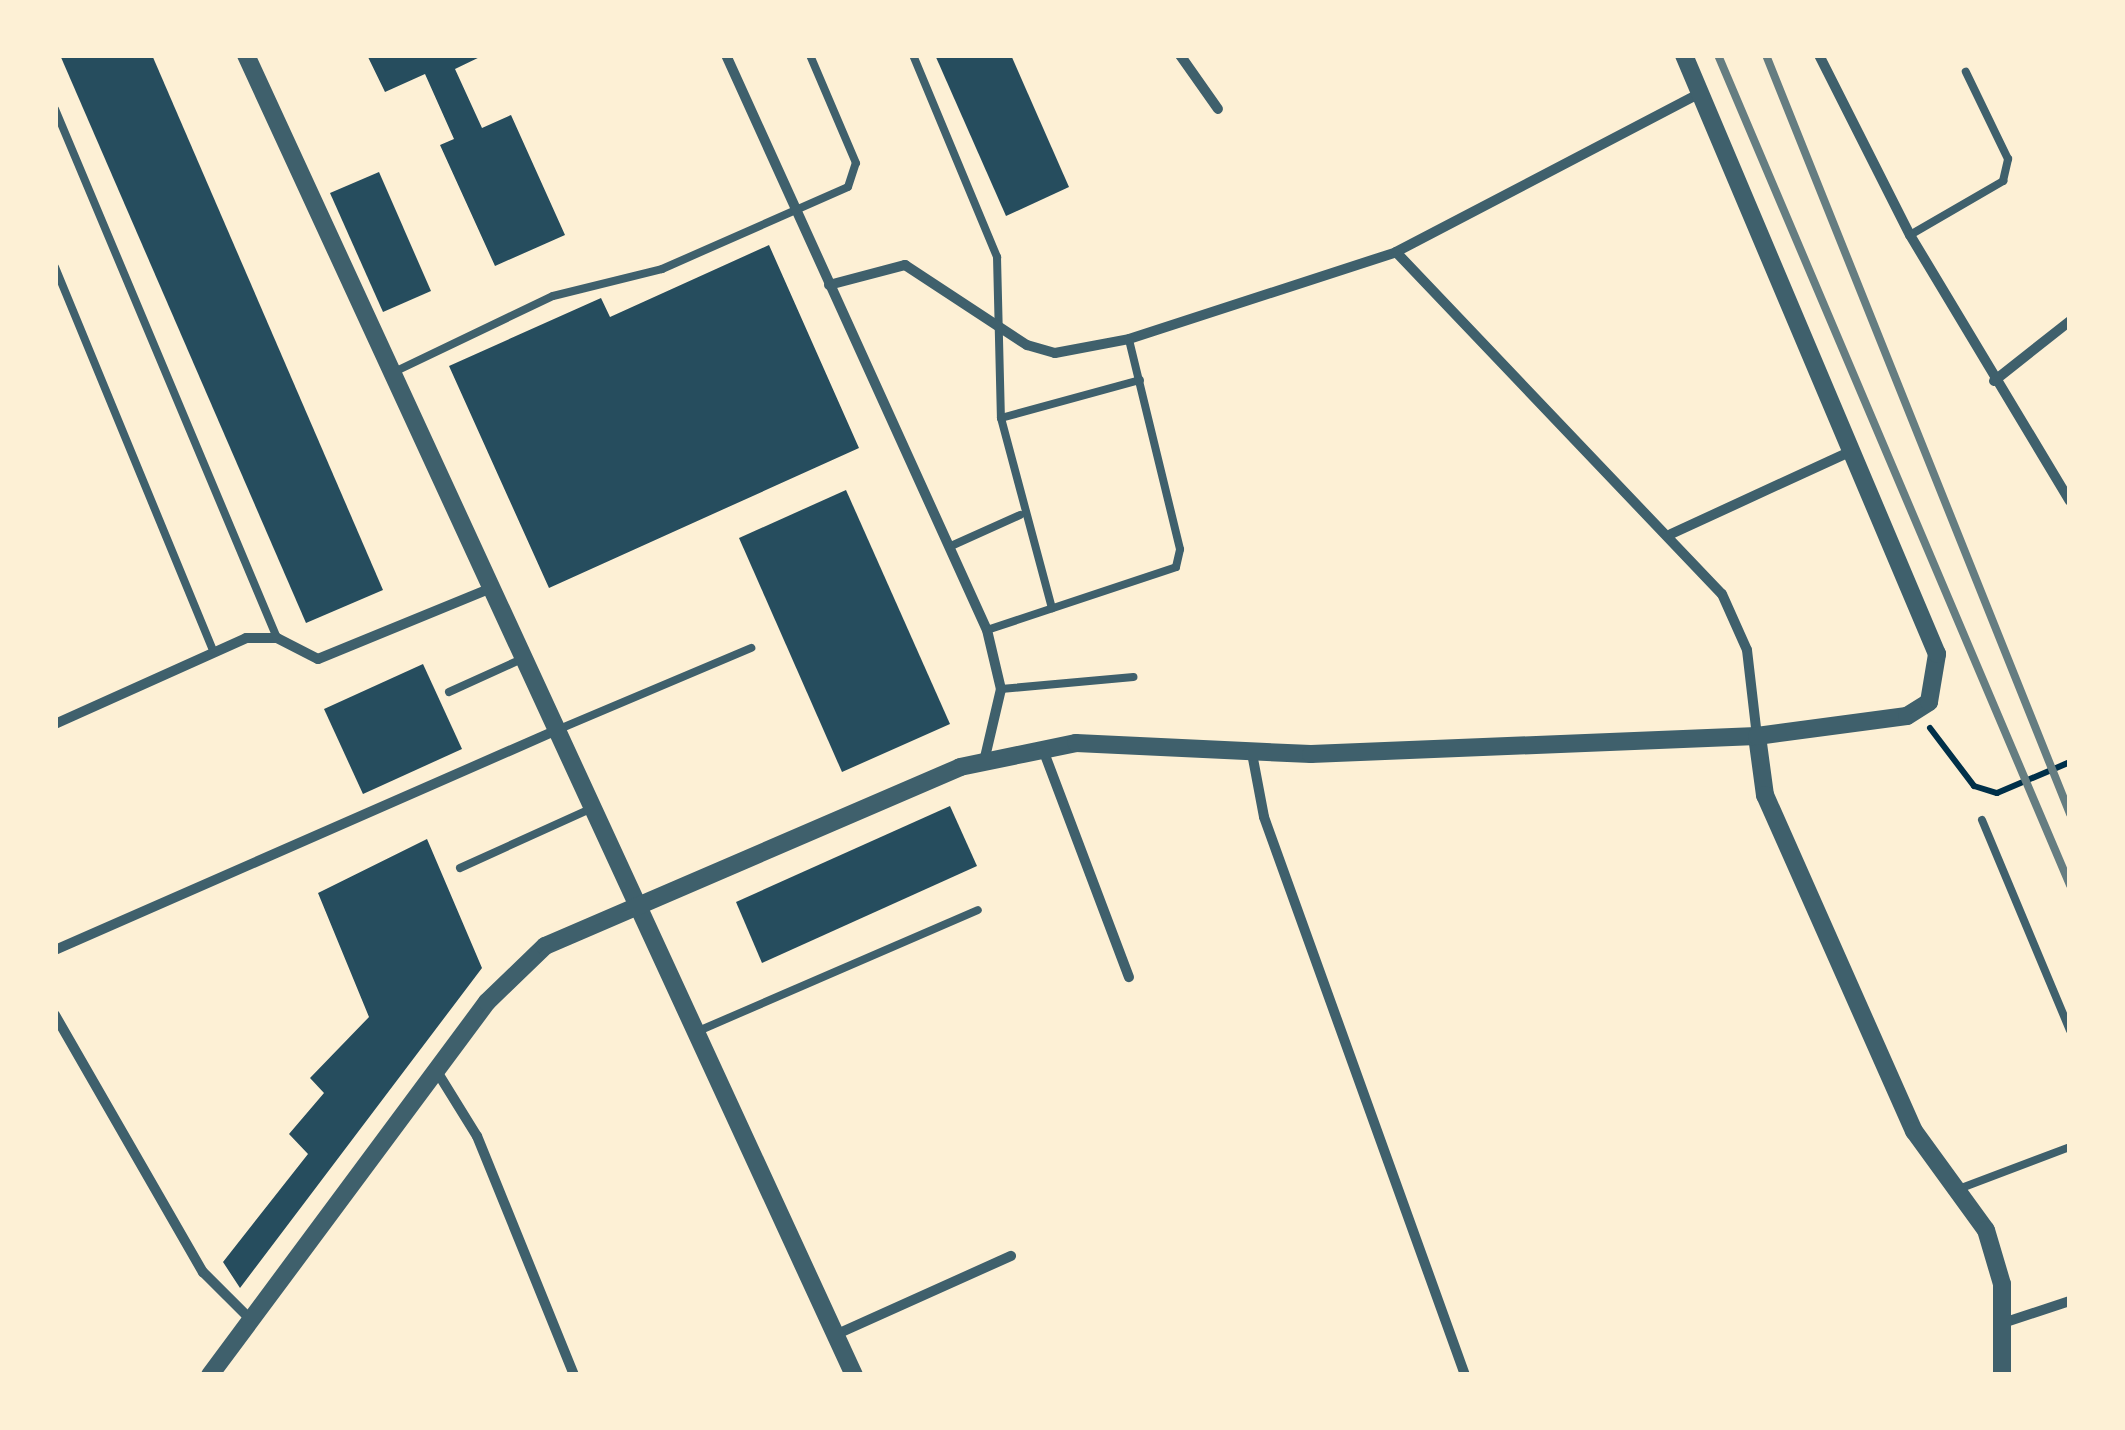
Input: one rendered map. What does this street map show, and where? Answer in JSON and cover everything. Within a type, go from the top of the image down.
[{"type":"street","points":[[246,55],[854,1375]]},
{"type":"street","points":[[726,55],[987,630],[1002,689],[985,758]]},
{"type":"street","points":[[1180,55],[1218,109]]},
{"type":"street","points":[[210,1375],[435,1069],[545,946],[635,902],[985,758],[1042,746],[1250,748],[1311,754],[1756,736],[1918,711],[1936,691],[1936,654],[1684,55]]},
{"type":"street","points":[[1819,55],[1910,235],[1994,381],[2070,501]]},
{"type":"street","points":[[829,284],[905,265],[997,323],[1055,353],[1129,339],[1396,252],[1700,93]]},
{"type":"street","points":[[1396,252],[1672,534],[1737,619],[1756,736],[1780,831],[1914,1131],[1956,1190],[1996,1259],[2003,1324],[2002,1375]]},
{"type":"street","points":[[1994,381],[2070,321]]},
{"type":"street","points":[[1672,534],[1849,452]]},
{"type":"street","points":[[55,724],[213,650],[276,638],[318,659],[348,652],[491,588]]},
{"type":"street","points":[[55,950],[557,730]]},
{"type":"street","points":[[1042,746],[1129,977]]},
{"type":"street","points":[[1250,748],[1264,817],[1465,1375]]},
{"type":"street","points":[[55,1016],[204,1272],[251,1320]]},
{"type":"street","points":[[435,1069],[476,1136],[574,1375]]},
{"type":"street","points":[[835,1334],[1011,1256]]},
{"type":"street","points":[[2003,1324],[2070,1301]]},
{"type":"lane","points":[[392,373],[553,296],[662,269],[855,179],[810,55]]},
{"type":"lane","points":[[913,55],[997,257],[1001,418],[1020,515],[1052,608]]},
{"type":"lane","points":[[1910,235],[2003,180],[2008,160],[1966,72]]},
{"type":"lane","points":[[55,109],[276,638]]},
{"type":"lane","points":[[55,267],[213,650]]},
{"type":"lane","points":[[987,630],[1176,567],[1180,549],[1129,339]]},
{"type":"lane","points":[[1001,418],[1140,380]]},
{"type":"lane","points":[[951,546],[1020,515]]},
{"type":"lane","points":[[557,730],[751,648]]},
{"type":"lane","points":[[448,692],[524,658]]},
{"type":"lane","points":[[1002,689],[1134,677]]},
{"type":"lane","points":[[460,868],[592,808]]},
{"type":"lane","points":[[1982,820],[2070,1030]]},
{"type":"lane","points":[[696,1032],[978,910]]},
{"type":"lane","points":[[1956,1190],[2070,1147]]},
{"type":"path","points":[[1918,711],[1974,786],[1997,793],[2070,762]]},
{"type":"building","points":[[60,55],[152,55],[383,590],[306,623]]},
{"type":"building","points":[[367,55],[484,55],[455,69],[482,128],[511,115],[565,235],[495,266],[440,145],[454,139],[425,74],[385,92]]},
{"type":"building","points":[[935,55],[1011,55],[1069,187],[1006,216]]},
{"type":"building","points":[[379,172],[431,291],[383,312],[330,193]]},
{"type":"building","points":[[769,245],[859,448],[549,588],[449,366],[601,298],[610,317]]},
{"type":"building","points":[[846,490],[950,724],[842,772],[739,538]]},
{"type":"building","points":[[423,664],[462,749],[363,794],[324,709]]},
{"type":"building","points":[[950,806],[977,866],[762,963],[736,902]]},
{"type":"building","points":[[427,839],[482,968],[240,1288],[223,1262],[308,1154],[289,1134],[324,1093],[310,1078],[369,1017],[318,893]]},
{"type":"railway","points":[[1718,55],[2070,885]]},
{"type":"railway","points":[[1766,55],[2070,814]]}]
